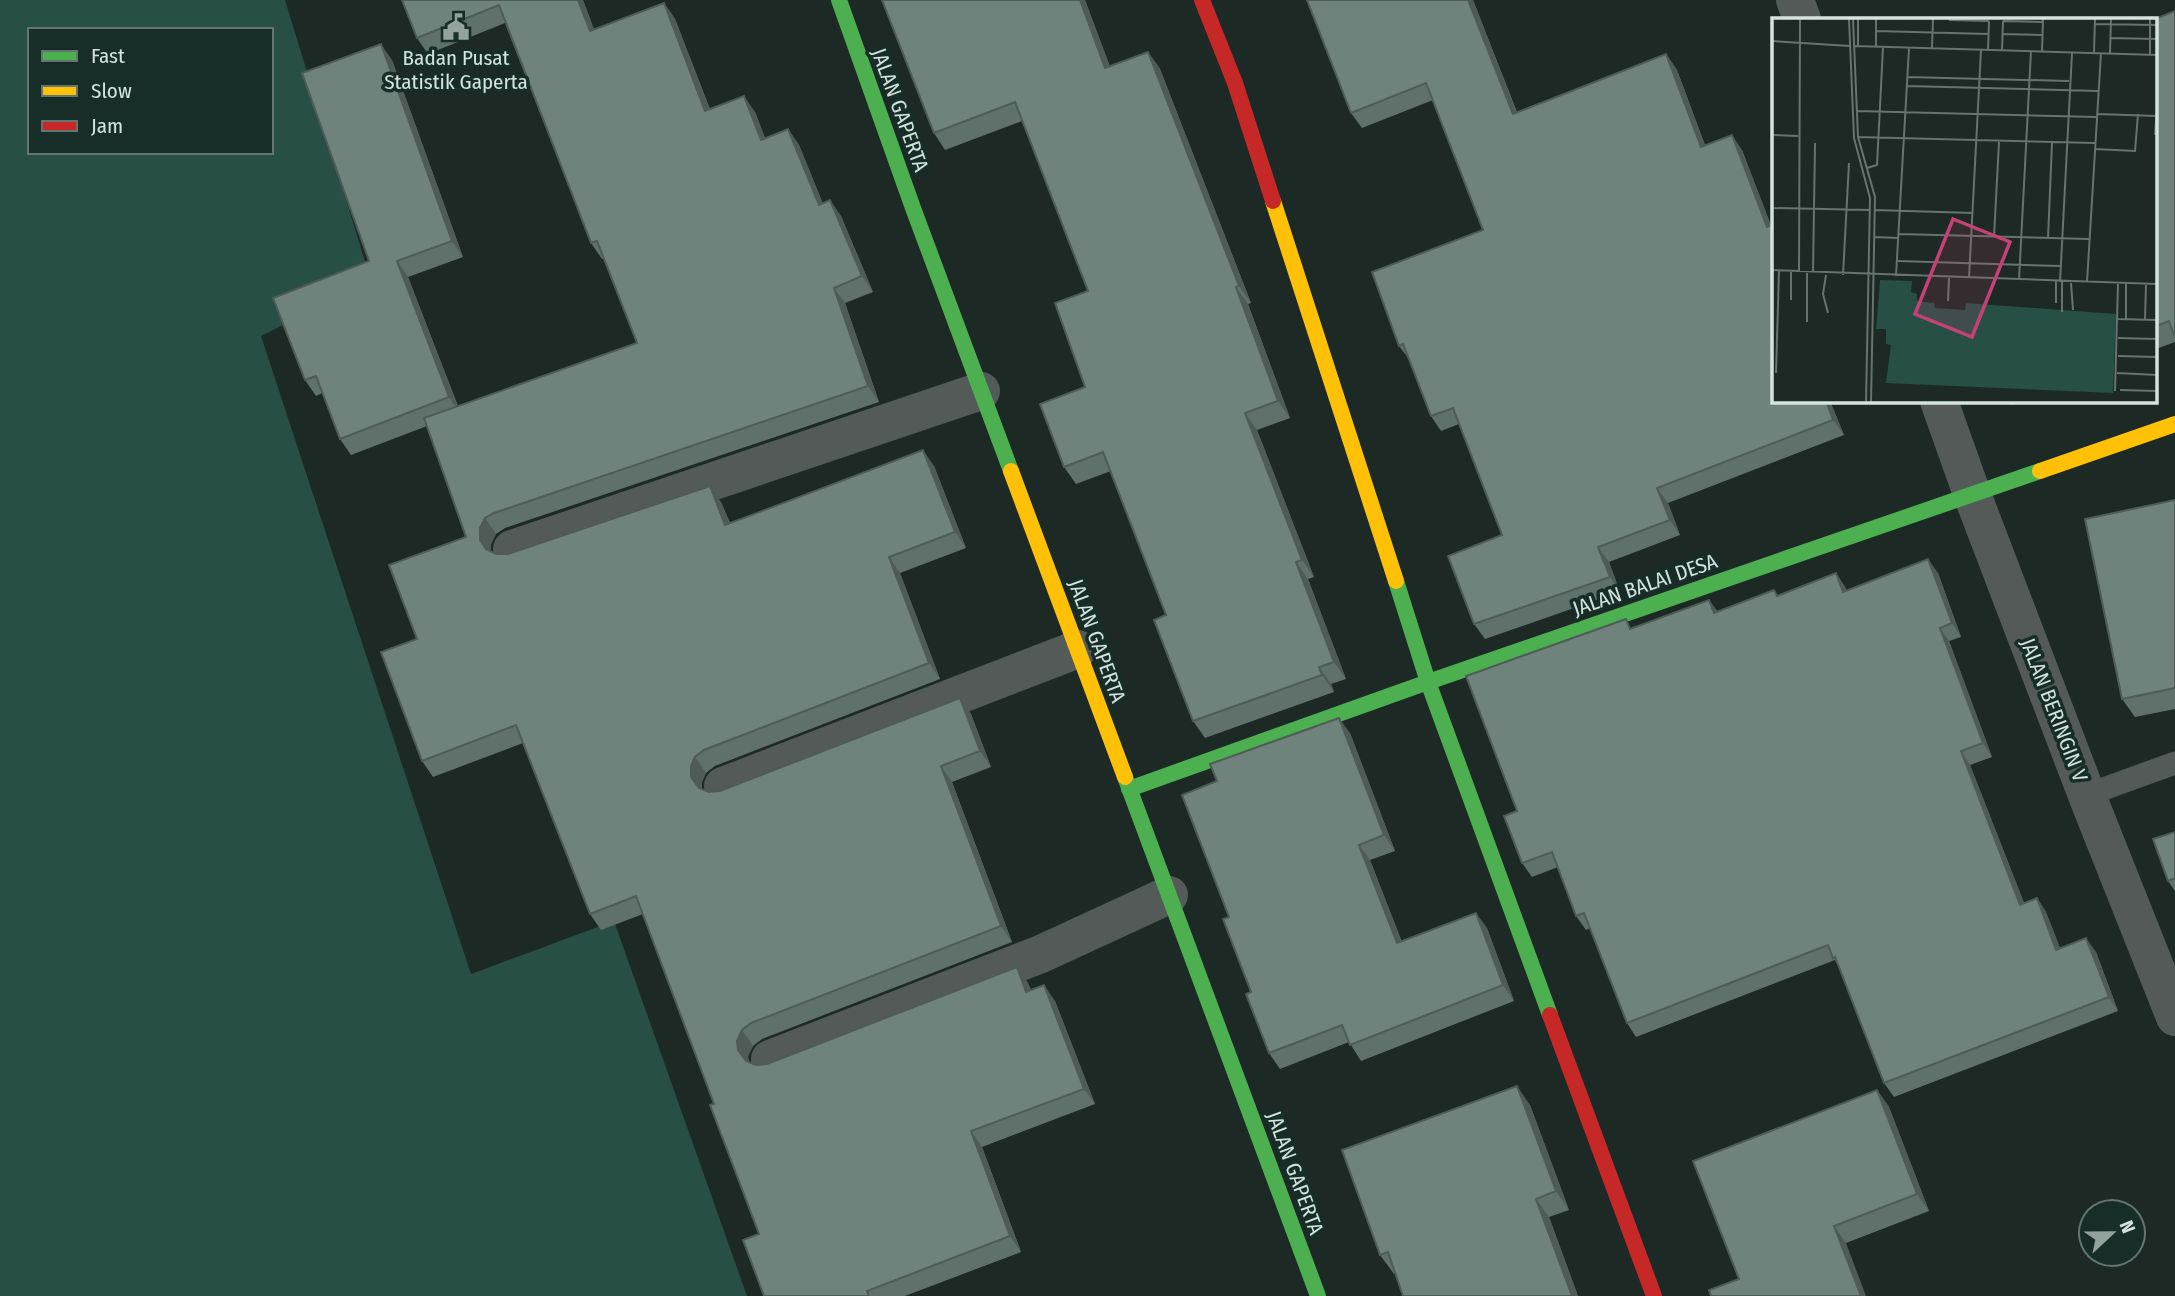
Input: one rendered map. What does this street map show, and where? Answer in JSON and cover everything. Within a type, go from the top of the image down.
[{"type":"street","name":"JALAN GAPERTA","points":[[839,0],[1314,1295]]},
{"type":"street","points":[[1202,0],[1235,83],[1428,682],[1654,1296]]},
{"type":"street","points":[[1795,0],[1802,18]]},
{"type":"street","points":[[512,549],[981,391]]},
{"type":"street","name":"JALAN BERINGIN V","points":[[1939,402],[2088,798],[2161,941],[2175,1017]]},
{"type":"street","name":"JALAN BALAI DESA","points":[[1129,789],[1428,682],[2175,424]]},
{"type":"street","points":[[723,786],[1078,649]]},
{"type":"street","points":[[770,1059],[1041,954],[1169,895]]},
{"type":"lane","points":[[2088,798],[2105,788],[2175,763]]},
{"type":"green space","points":[[0,0],[285,0],[371,281],[261,336],[471,974],[614,921],[747,1296],[0,1296]]},
{"type":"building","points":[[402,0],[578,0],[590,31],[664,3],[705,111],[744,96],[761,140],[788,129],[819,205],[830,200],[862,276],[834,288],[868,386],[494,513],[485,518],[480,528],[480,540],[486,549],[496,554],[508,554],[710,486],[725,525],[923,450],[955,532],[889,557],[929,663],[704,750],[695,757],[691,766],[691,777],[699,788],[709,792],[720,791],[960,698],[980,751],[941,766],[1001,926],[751,1023],[742,1030],[737,1041],[738,1050],[746,1061],[756,1065],[767,1064],[1017,967],[1026,992],[1044,985],[1084,1089],[971,1131],[1010,1236],[867,1291],[869,1296],[764,1296],[743,1240],[759,1234],[710,1105],[714,1104],[636,896],[590,914],[516,725],[422,761],[381,652],[417,639],[389,565],[466,537],[424,418],[637,343],[597,241],[591,243],[499,5],[417,38]]},
{"type":"building","points":[[882,0],[1080,0],[1105,68],[1148,52],[1239,286],[1236,287],[1278,401],[1245,413],[1302,560],[1296,562],[1334,662],[1319,667],[1322,675],[1193,721],[1154,620],[1166,615],[1103,452],[1064,467],[1040,404],[1085,387],[1055,303],[1088,291],[1015,102],[934,133]]},
{"type":"building","points":[[1307,0],[1468,0],[1513,114],[1666,54],[1701,147],[1732,135],[1767,227],[1772,225],[1772,402],[1826,402],[1833,420],[1657,488],[1670,520],[1598,547],[1610,577],[1474,624],[1448,556],[1502,535],[1453,408],[1431,416],[1403,344],[1399,346],[1372,272],[1483,230],[1426,83],[1351,113]]},
{"type":"building","points":[[2175,11],[2175,338],[2169,321],[2158,325],[2158,18]]},
{"type":"building","points":[[381,44],[452,241],[397,261],[449,397],[340,439],[316,376],[305,380],[273,298],[369,261],[302,73]]},
{"type":"building","points":[[2175,500],[2175,688],[2122,699],[2085,519]]},
{"type":"building","points":[[1928,559],[1952,623],[1940,628],[1983,743],[1961,751],[2020,905],[2037,898],[2056,950],[2086,938],[2109,997],[1884,1083],[1828,945],[1627,1023],[1584,913],[1576,916],[1552,852],[1522,863],[1504,816],[1517,811],[1466,676],[1626,619],[1630,629],[1709,600],[1714,613],[1774,590],[1777,596],[1836,573],[1843,592]]},
{"type":"building","points":[[1339,718],[1384,835],[1359,845],[1397,943],[1476,913],[1503,985],[1350,1045],[1342,1025],[1269,1053],[1246,994],[1251,992],[1223,919],[1229,917],[1182,795],[1217,781],[1210,764]]},
{"type":"building","points":[[2175,832],[2175,878],[2168,881],[2153,839]]},
{"type":"building","points":[[1517,1086],[1556,1191],[1536,1199],[1572,1296],[1403,1296],[1388,1252],[1380,1255],[1342,1150]]},
{"type":"building","points":[[1877,1090],[1917,1194],[1834,1226],[1861,1296],[1711,1296],[1709,1290],[1739,1279],[1693,1161]]},
{"type":"traffic: fast","points":[[839,0],[1011,471]]},
{"type":"traffic: fast","points":[[1129,789],[1428,682],[2040,471]]},
{"type":"traffic: fast","points":[[1396,581],[1428,682],[1550,1015]]},
{"type":"traffic: fast","points":[[1125,777],[1318,1296]]},
{"type":"traffic: slow","points":[[1273,201],[1396,581]]},
{"type":"traffic: slow","points":[[2040,471],[2175,424]]},
{"type":"traffic: slow","points":[[1011,471],[1125,777]]},
{"type":"traffic: jam","points":[[1202,0],[1235,83],[1273,201]]},
{"type":"traffic: jam","points":[[1550,1015],[1654,1296]]},
{"type":"place","name":"Badan Pusat Statistik Gaperta","points":[[456,27]]}]
